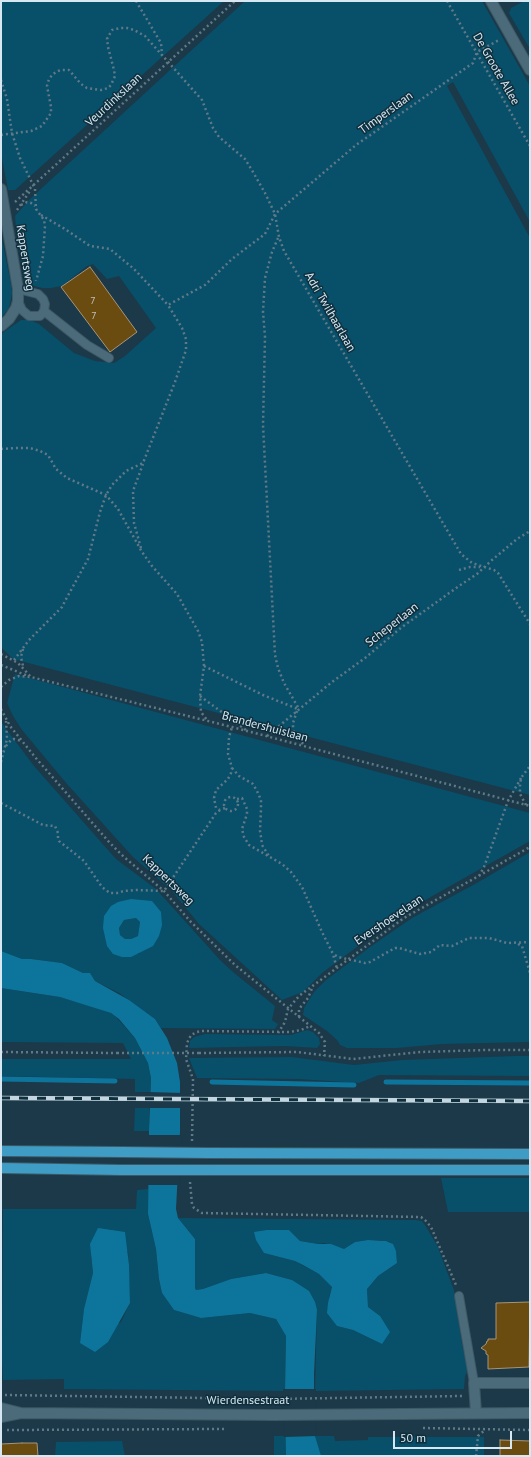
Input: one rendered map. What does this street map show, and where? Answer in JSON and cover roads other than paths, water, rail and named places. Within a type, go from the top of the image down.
[{"type":"main road","points":[[1,1151],[530,1154]]},
{"type":"main road","points":[[1,1168],[121,1170],[530,1170]]},
{"type":"street","points":[[491,1],[530,70]]},
{"type":"street","name":"Kappertsweg","points":[[1,189],[18,290],[18,301],[16,308],[9,319],[1,326]]},
{"type":"street","points":[[476,1413],[474,1383],[530,1383]]},
{"type":"street","name":"Wierdensestraat","points":[[1,1408],[21,1413],[274,1415],[530,1413]]},
{"type":"street","name":"Wierdensestraat","points":[[1,1418],[21,1413]]},
{"type":"lane","points":[[18,290],[38,294],[43,299],[45,304],[44,311],[40,316],[29,316],[22,310],[18,301]]},
{"type":"lane","points":[[44,311],[87,345],[109,358]]},
{"type":"lane","points":[[459,1296],[474,1383]]},
{"type":"waterway","points":[[1,1079],[115,1081]]},
{"type":"waterway","points":[[212,1082],[354,1085]]},
{"type":"waterway","points":[[386,1082],[530,1083]]},
{"type":"railway","points":[[1,1098],[530,1101]]}]
